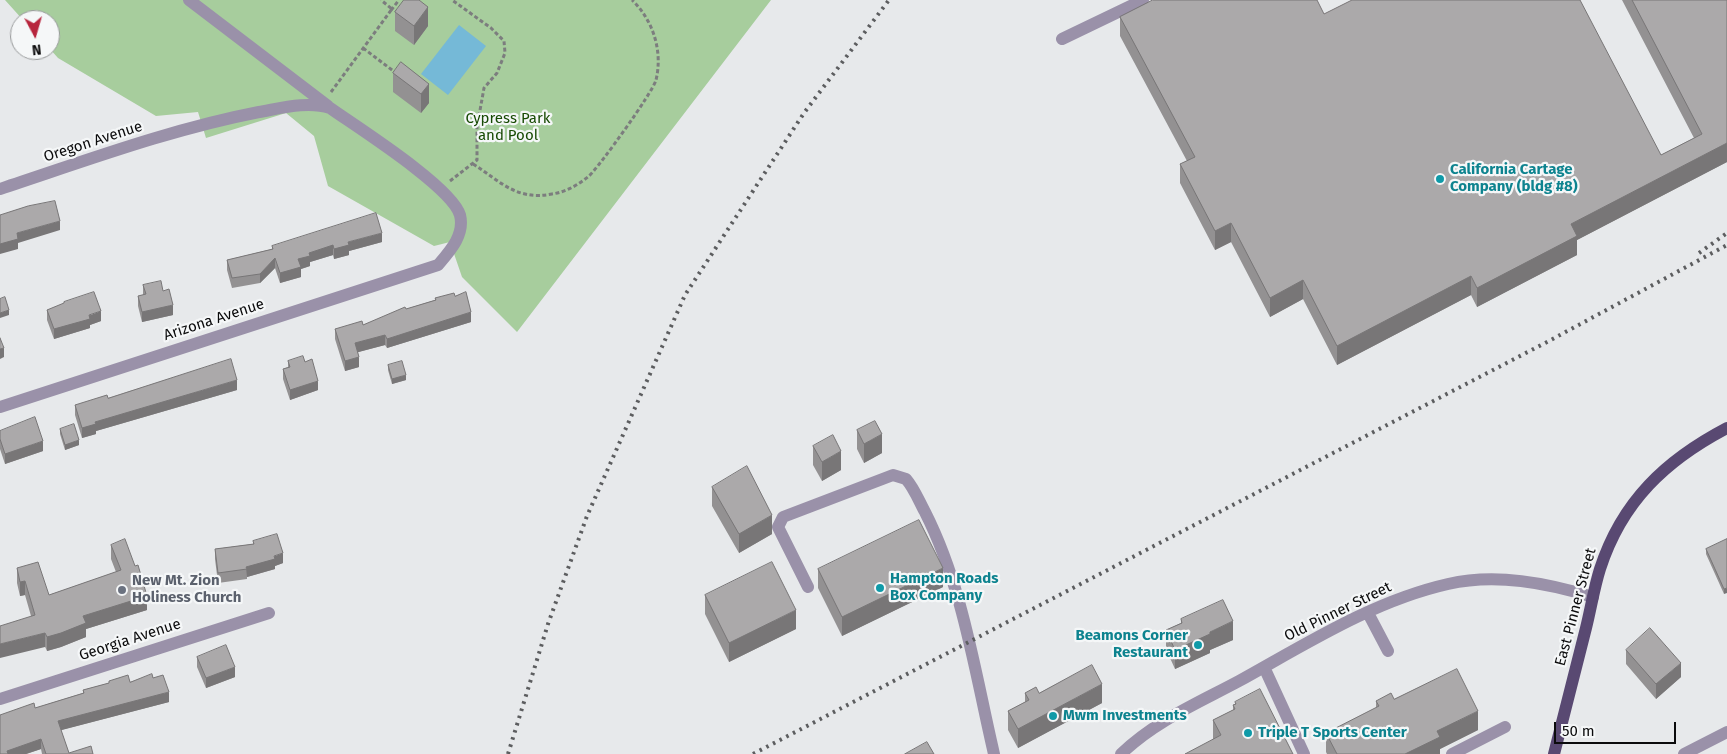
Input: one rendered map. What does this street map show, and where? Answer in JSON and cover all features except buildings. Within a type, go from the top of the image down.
[{"type":"main road","name":"East Pinner Street","points":[[1554,754],[1593,597],[1604,559],[1616,531],[1631,506],[1650,482],[1696,444],[1727,428]]},
{"type":"street","points":[[189,0],[442,191]]},
{"type":"street","points":[[1062,39],[1143,0]]},
{"type":"street","name":"Oregon Avenue","points":[[0,189],[195,126],[283,108],[327,105]]},
{"type":"street","name":"Arizona Avenue","points":[[0,407],[438,265],[450,252],[458,238],[461,227],[460,214],[455,204],[442,191]]},
{"type":"street","points":[[808,588],[778,527],[783,517],[893,475],[906,479],[932,526],[948,568],[961,611],[994,754]]},
{"type":"street","name":"Old Pinner Street","points":[[1120,754],[1157,724],[1368,613],[1448,584],[1478,581],[1528,581],[1561,587],[1593,597]]},
{"type":"street","name":"Georgia Avenue","points":[[0,698],[269,613]]},
{"type":"street","points":[[1368,613],[1388,652]]},
{"type":"street","points":[[1264,667],[1304,754]]},
{"type":"street","points":[[1452,754],[1505,727]]},
{"type":"street","points":[[1684,754],[1727,732]]},
{"type":"path","points":[[381,0],[405,18]]},
{"type":"path","points":[[327,105],[363,48],[399,0]]},
{"type":"path","points":[[442,191],[454,175],[474,164],[477,160],[477,127],[484,88],[497,72],[505,53],[504,41],[491,28],[452,0]]},
{"type":"path","points":[[474,164],[502,186],[523,194],[551,195],[571,189],[590,175],[641,106],[656,81],[658,59],[654,33],[642,10],[632,0]]},
{"type":"path","points":[[363,48],[403,78]]},
{"type":"green space","name":"Cypress Park and Pool","points":[[5,0],[771,0],[517,332],[462,277],[450,242],[434,246],[328,186],[314,136],[286,113],[206,138],[198,112],[156,116],[60,59],[60,10],[14,10]]},
{"type":"water","points":[[459,25],[486,46],[448,95],[421,74]]},
{"type":"railway","points":[[508,754],[548,624],[587,516],[685,295],[804,113],[889,0]]},
{"type":"railway","points":[[1699,253],[1727,233]]},
{"type":"railway","points":[[753,754],[1547,342],[1727,245]]},
{"type":"place","name":"California Cartage Company (bldg #8)","points":[[1440,179]]},
{"type":"place","name":"Hampton Roads Box Company","points":[[880,588]]},
{"type":"place","name":"New Mt. Zion Holiness Church","points":[[122,590]]},
{"type":"place","name":"Beamons Corner Restaurant","points":[[1198,645]]},
{"type":"place","name":"Mwm Investments","points":[[1053,716]]},
{"type":"place","name":"Triple T Sports Center","points":[[1248,733]]}]
